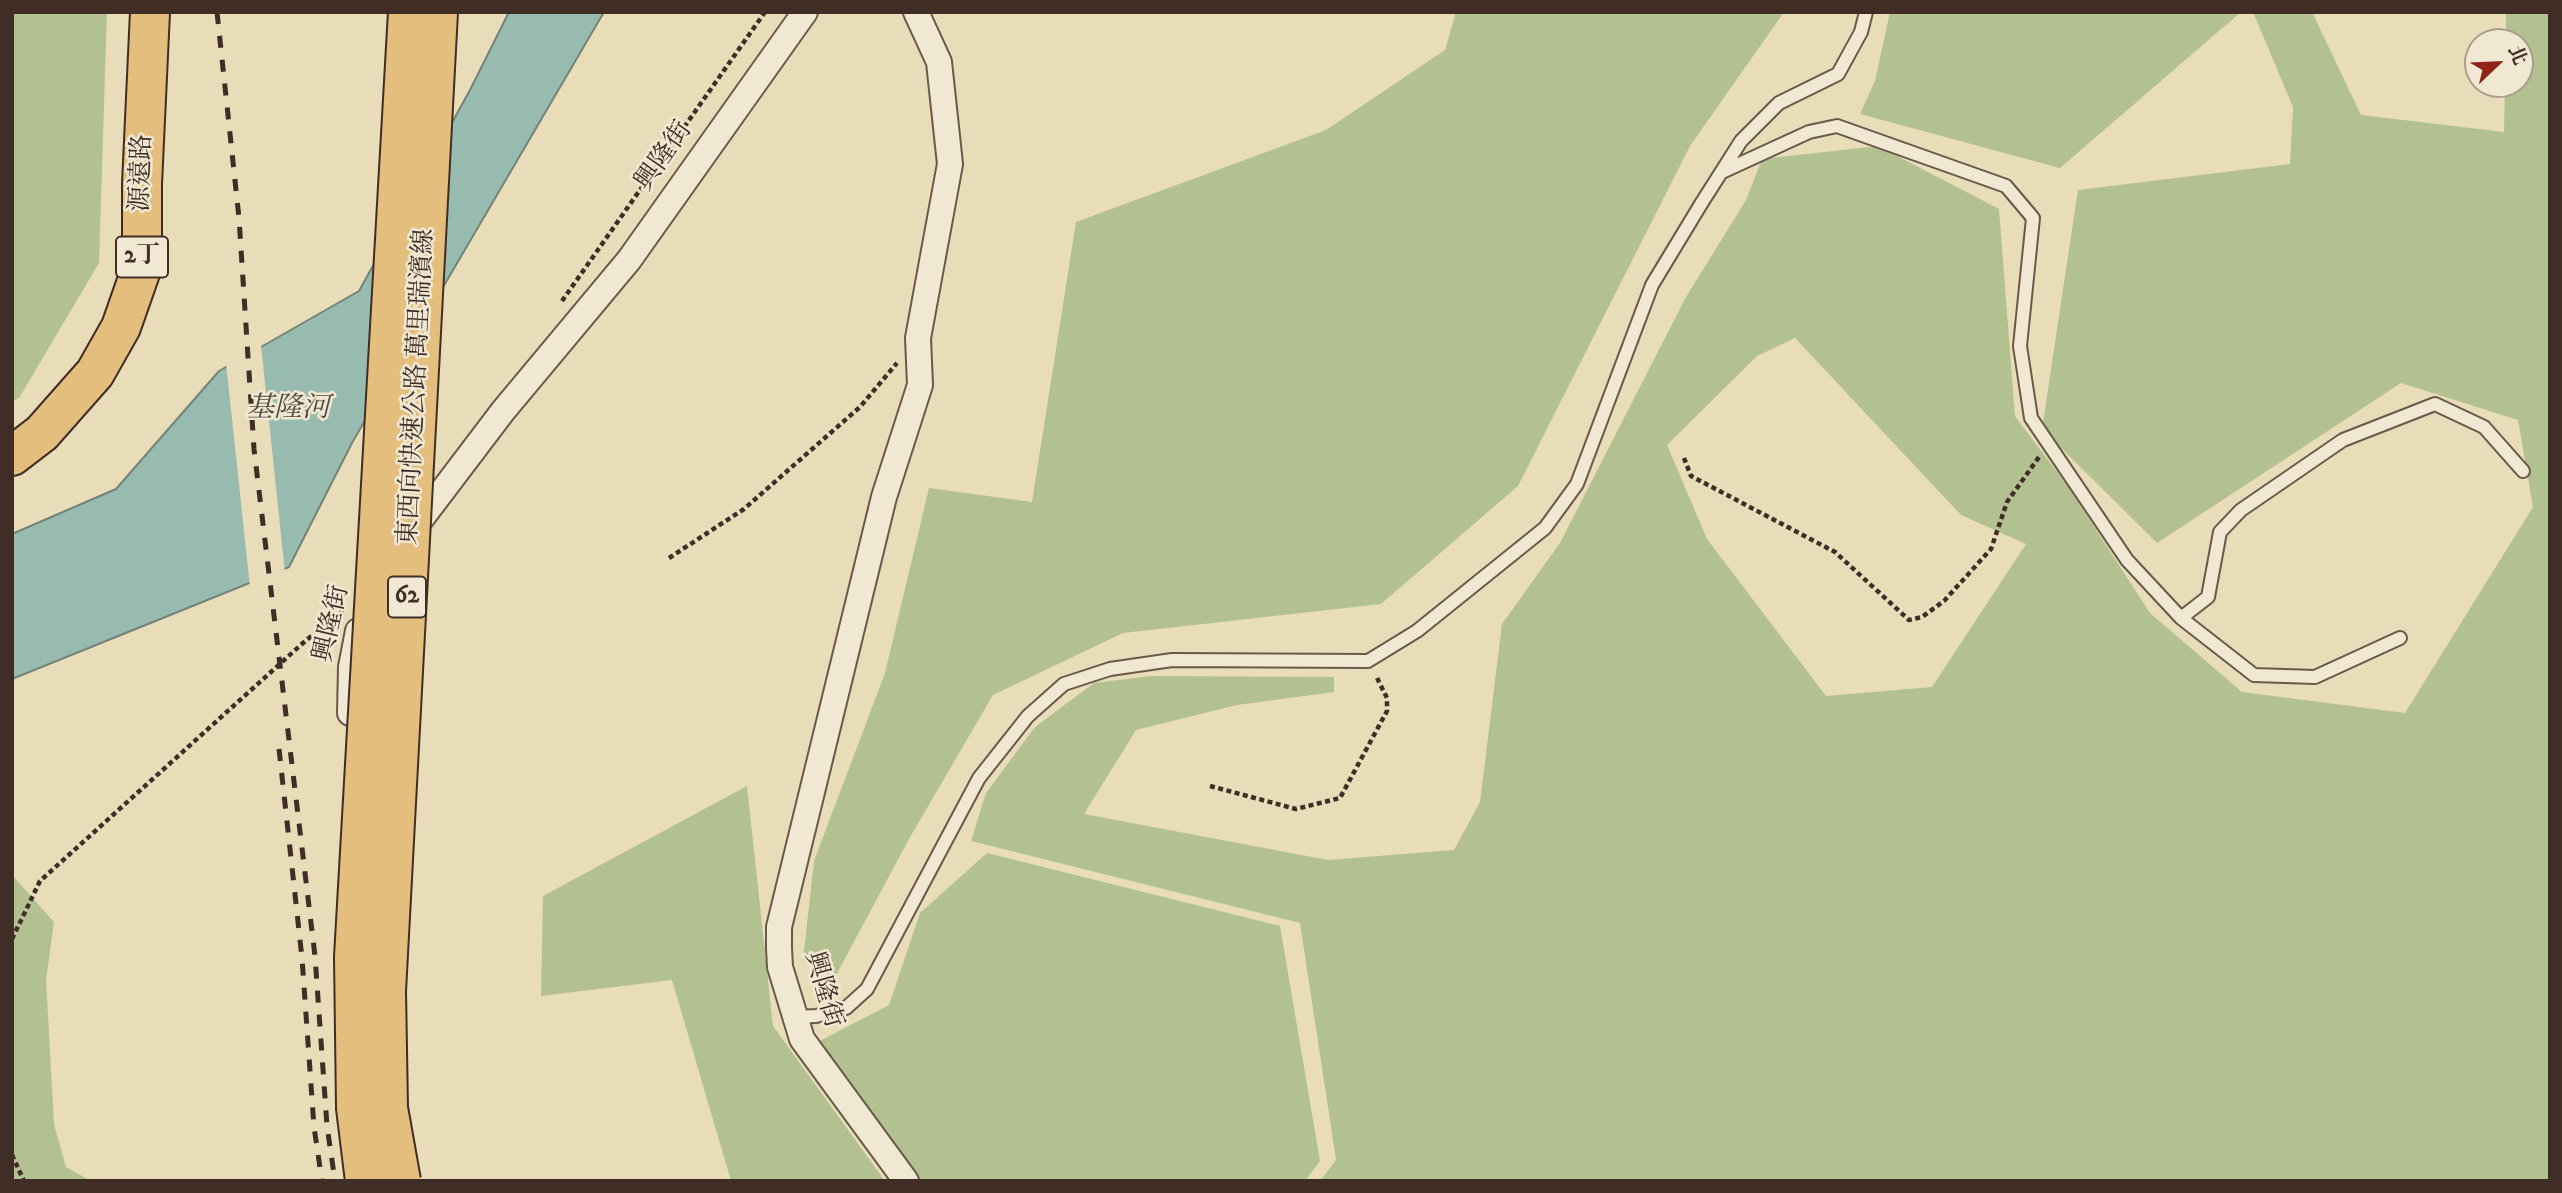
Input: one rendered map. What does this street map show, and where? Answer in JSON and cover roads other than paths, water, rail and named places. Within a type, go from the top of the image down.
[{"type":"main road","name":"源遠路","points":[[12,435],[61,385],[99,330],[119,275],[124,188],[125,12]]},
{"type":"main road","name":"源遠路","points":[[12,456],[42,433],[95,373],[121,327],[142,267],[142,184],[150,12]]},
{"type":"main road","name":"東西向快速公路 萬里瑞濱線","points":[[365,1181],[356,1108],[354,957],[408,12]]},
{"type":"main road","name":"東西向快速公路 萬里瑞濱線","points":[[401,1181],[388,1108],[386,991],[438,12]]},
{"type":"street","name":"興隆街","points":[[389,1181],[348,968],[351,667],[366,592],[503,411],[629,260],[805,12]]},
{"type":"street","name":"興隆街","points":[[906,1181],[809,1050],[793,1017],[780,967],[779,927],[884,497],[920,385],[918,338],[950,163],[939,62],[916,12]]},
{"type":"lane","points":[[793,1017],[816,1016],[846,1008],[867,989],[979,778],[1028,716],[1064,684],[1110,669],[1172,660],[1368,661],[1417,631],[1545,528],[1577,484],[1652,285],[1721,172],[1741,141],[1779,103],[1838,74],[1861,32],[1866,12]]},
{"type":"lane","points":[[1721,172],[1809,132],[1837,126],[2006,186],[2033,218],[2020,346],[2031,418],[2127,560],[2181,618],[2255,675],[2315,677],[2400,638]]},
{"type":"lane","points":[[2181,618],[2208,597],[2220,532],[2241,510],[2343,440],[2435,404],[2484,427],[2523,471]]},
{"type":"water","name":"基隆河","points":[[509,12],[604,12],[353,441],[289,567],[12,679],[12,534],[116,489],[219,371],[359,291],[470,90]]},
{"type":"railway","points":[[217,12],[239,218],[254,449],[315,956],[327,1126],[335,1181]]},
{"type":"railway","points":[[279,749],[302,958],[314,1127],[322,1181]]}]
